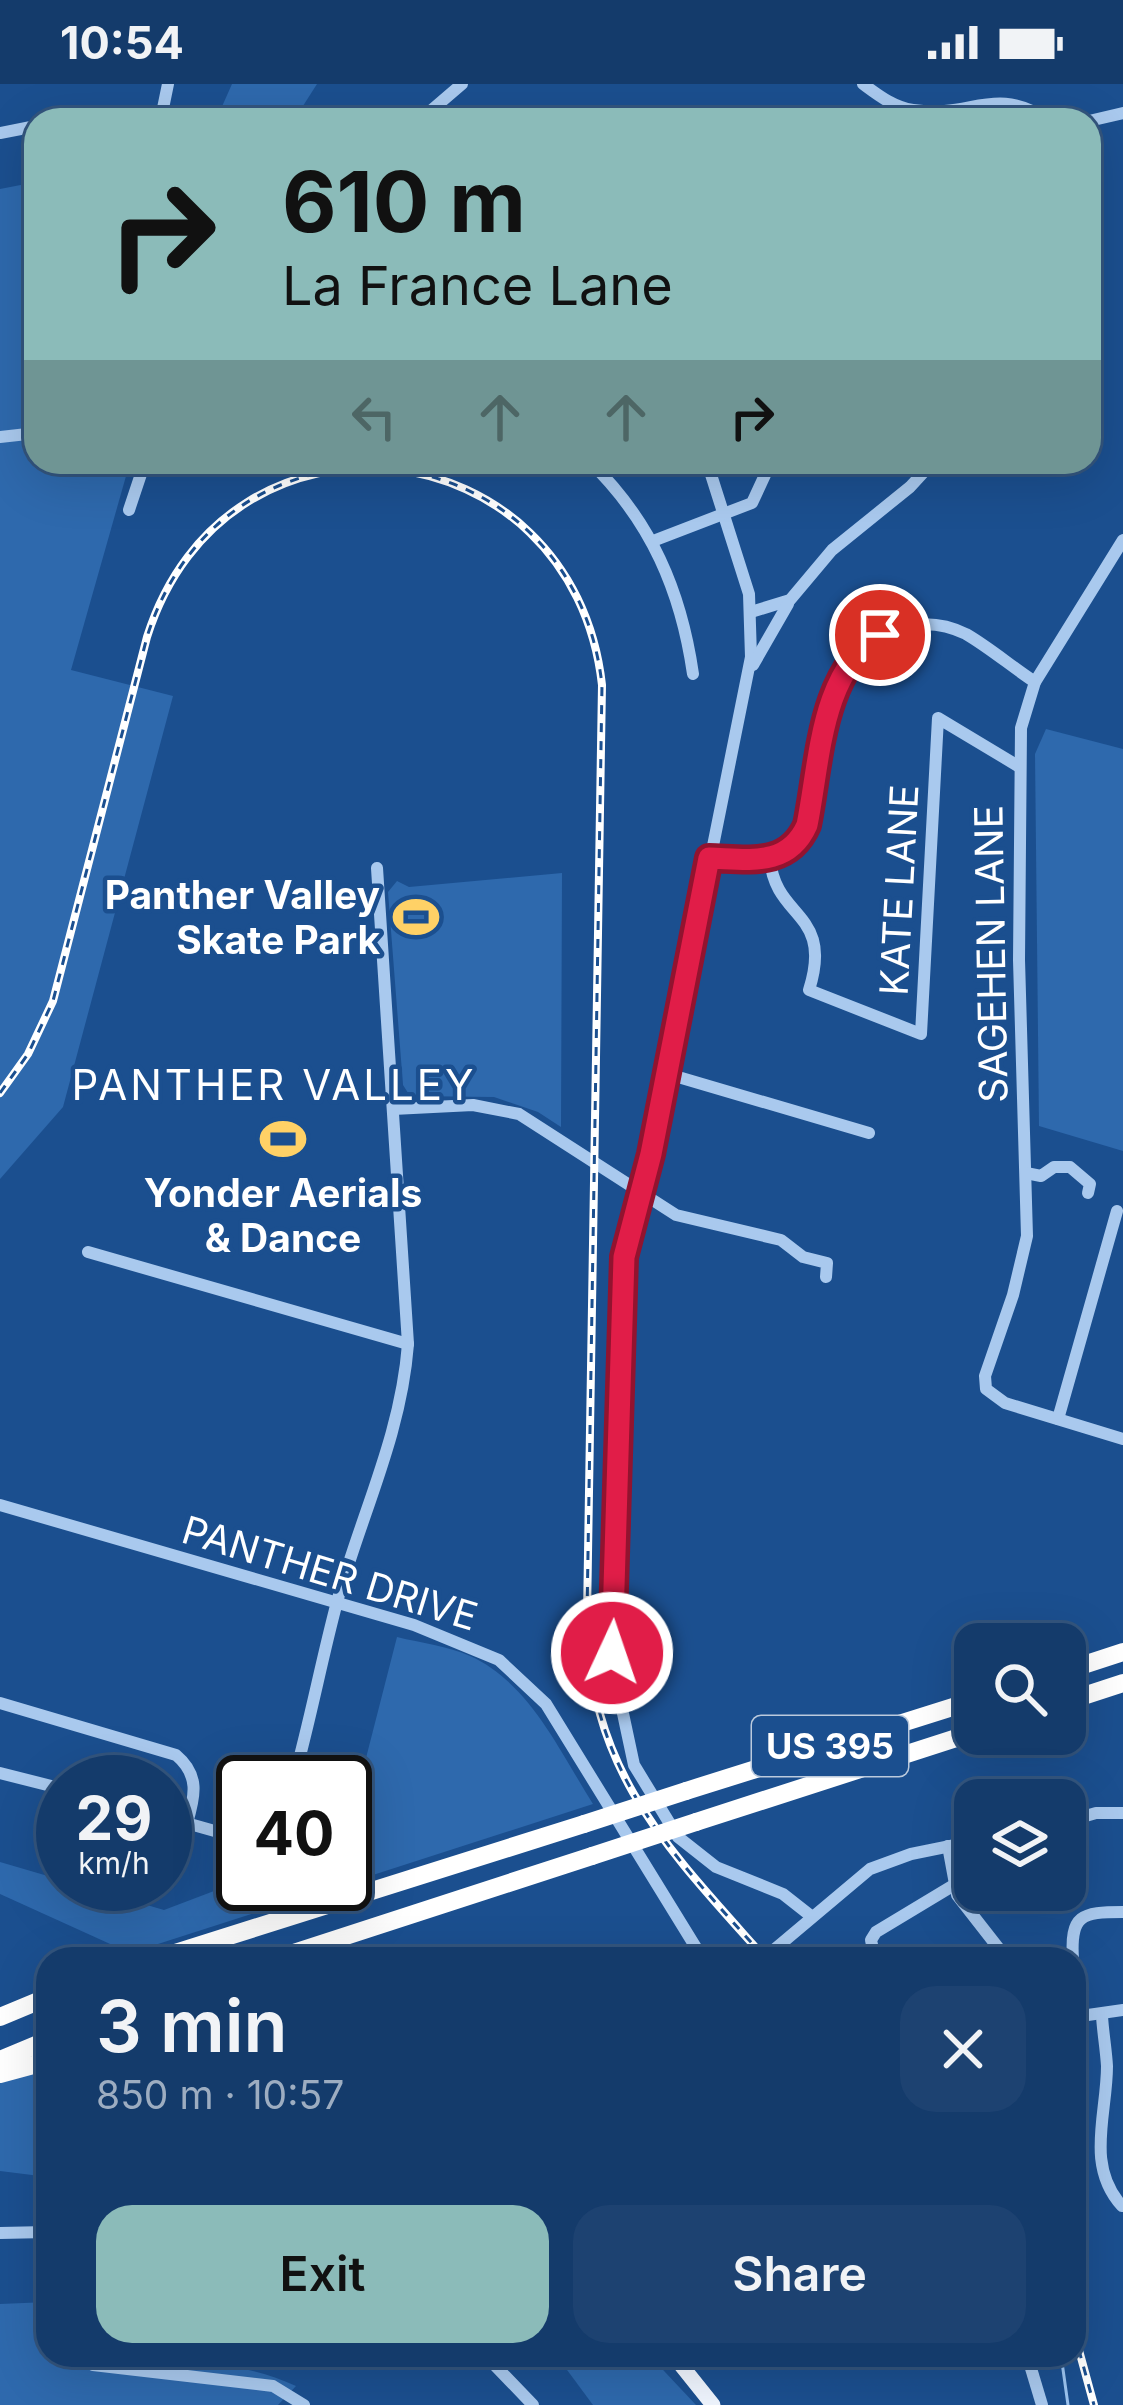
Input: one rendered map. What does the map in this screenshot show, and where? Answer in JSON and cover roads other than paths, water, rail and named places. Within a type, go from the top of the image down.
[{"type":"highway","points":[[1086,1664],[1123,1652]]},
{"type":"highway","points":[[1086,1695],[1123,1683]]},
{"type":"highway","name":"US 395","points":[[193,1947],[954,1707]]},
{"type":"highway","name":"US 395","points":[[312,1947],[954,1739]]},
{"type":"highway","points":[[0,2017],[36,2002]]},
{"type":"highway","points":[[0,2060],[36,2045]]},
{"type":"highway","points":[[0,2074],[36,2064]]},
{"type":"main road","points":[[683,2367],[713,2405]]},
{"type":"street","points":[[434,108],[461,84]]},
{"type":"street","points":[[863,84],[907,108]]},
{"type":"street","points":[[943,108],[984,89],[1005,88],[1024,95],[1036,108]]},
{"type":"street","points":[[129,510],[141,474]]},
{"type":"street","points":[[601,474],[653,541],[682,612],[693,674]]},
{"type":"street","points":[[712,474],[751,612],[749,671],[668,1074],[624,1257],[612,1662],[625,1738],[644,1786],[677,1838],[716,1868],[783,1894],[812,1916]]},
{"type":"street","points":[[653,541],[745,507],[757,496],[767,474]]},
{"type":"street","points":[[749,671],[790,600],[832,550],[922,474]]},
{"type":"street","name":"SAGEHEN LANE","points":[[1058,1419],[1005,1403],[986,1388],[985,1376],[1025,1253],[1018,766],[1024,711],[1035,682],[1123,540]]},
{"type":"street","points":[[751,612],[790,600]]},
{"type":"street","points":[[709,858],[770,859],[791,849],[803,833],[836,688],[849,663],[869,642],[906,626],[951,628],[1035,682]]},
{"type":"street","name":"KATE LANE","points":[[770,859],[780,892],[813,934],[817,958],[809,990],[921,1034],[938,718],[1018,766]]},
{"type":"street","points":[[301,1755],[337,1601],[395,1426],[408,1344],[377,868]]},
{"type":"street","points":[[668,1074],[869,1133]]},
{"type":"street","points":[[393,1109],[473,1105],[508,1111],[540,1125],[653,1204],[688,1219],[781,1240],[803,1257],[827,1263],[826,1277]]},
{"type":"street","points":[[1026,1173],[1041,1177],[1054,1167],[1070,1167],[1090,1184],[1088,1193]]},
{"type":"street","points":[[1117,1211],[1058,1419],[1123,1438]]},
{"type":"street","points":[[88,1252],[408,1344]]},
{"type":"street","name":"PANTHER DRIVE","points":[[0,1505],[337,1601],[458,1640],[499,1660],[529,1684],[577,1751],[696,1947]]},
{"type":"street","points":[[0,1703],[176,1755]]},
{"type":"street","points":[[0,1773],[36,1782]]},
{"type":"street","points":[[192,1774],[192,1805]]},
{"type":"street","points":[[1086,1817],[1120,1808]]},
{"type":"street","points":[[777,1947],[870,1869],[954,1845]]},
{"type":"street","points":[[872,1947],[876,1932],[954,1885],[948,1846]]},
{"type":"street","points":[[970,1911],[998,1947]]},
{"type":"street","points":[[1072,1947],[1071,1934],[1078,1919],[1123,1912]]},
{"type":"street","points":[[1086,2017],[1123,2010]]},
{"type":"street","points":[[1102,2017],[1107,2068],[1098,2125],[1106,2188],[1122,2206]]},
{"type":"street","points":[[0,2234],[36,2232]]},
{"type":"street","points":[[110,2367],[272,2386],[304,2405]]},
{"type":"street","points":[[497,2367],[533,2405]]},
{"type":"street","points":[[1031,2367],[1042,2405]]},
{"type":"waterway","points":[[1063,2367],[1068,2405]]},
{"type":"railway","points":[[0,1093],[28,1054],[53,1001],[147,637],[188,556],[247,502],[316,474]]},
{"type":"railway","points":[[411,474],[466,489],[530,533],[577,598],[602,685],[587,1616],[591,1671],[618,1764],[640,1805],[697,1881],[755,1947]]},
{"type":"railway","points":[[1084,2367],[1094,2405]]},
{"type":"place","name":"Panther Valley Skate Park","points":[[416,917]]},
{"type":"place","name":"Yonder Aerials & Dance","points":[[283,1139]]},
{"type":"district","name":"PANTHER VALLEY","points":[[274,1085]]}]
